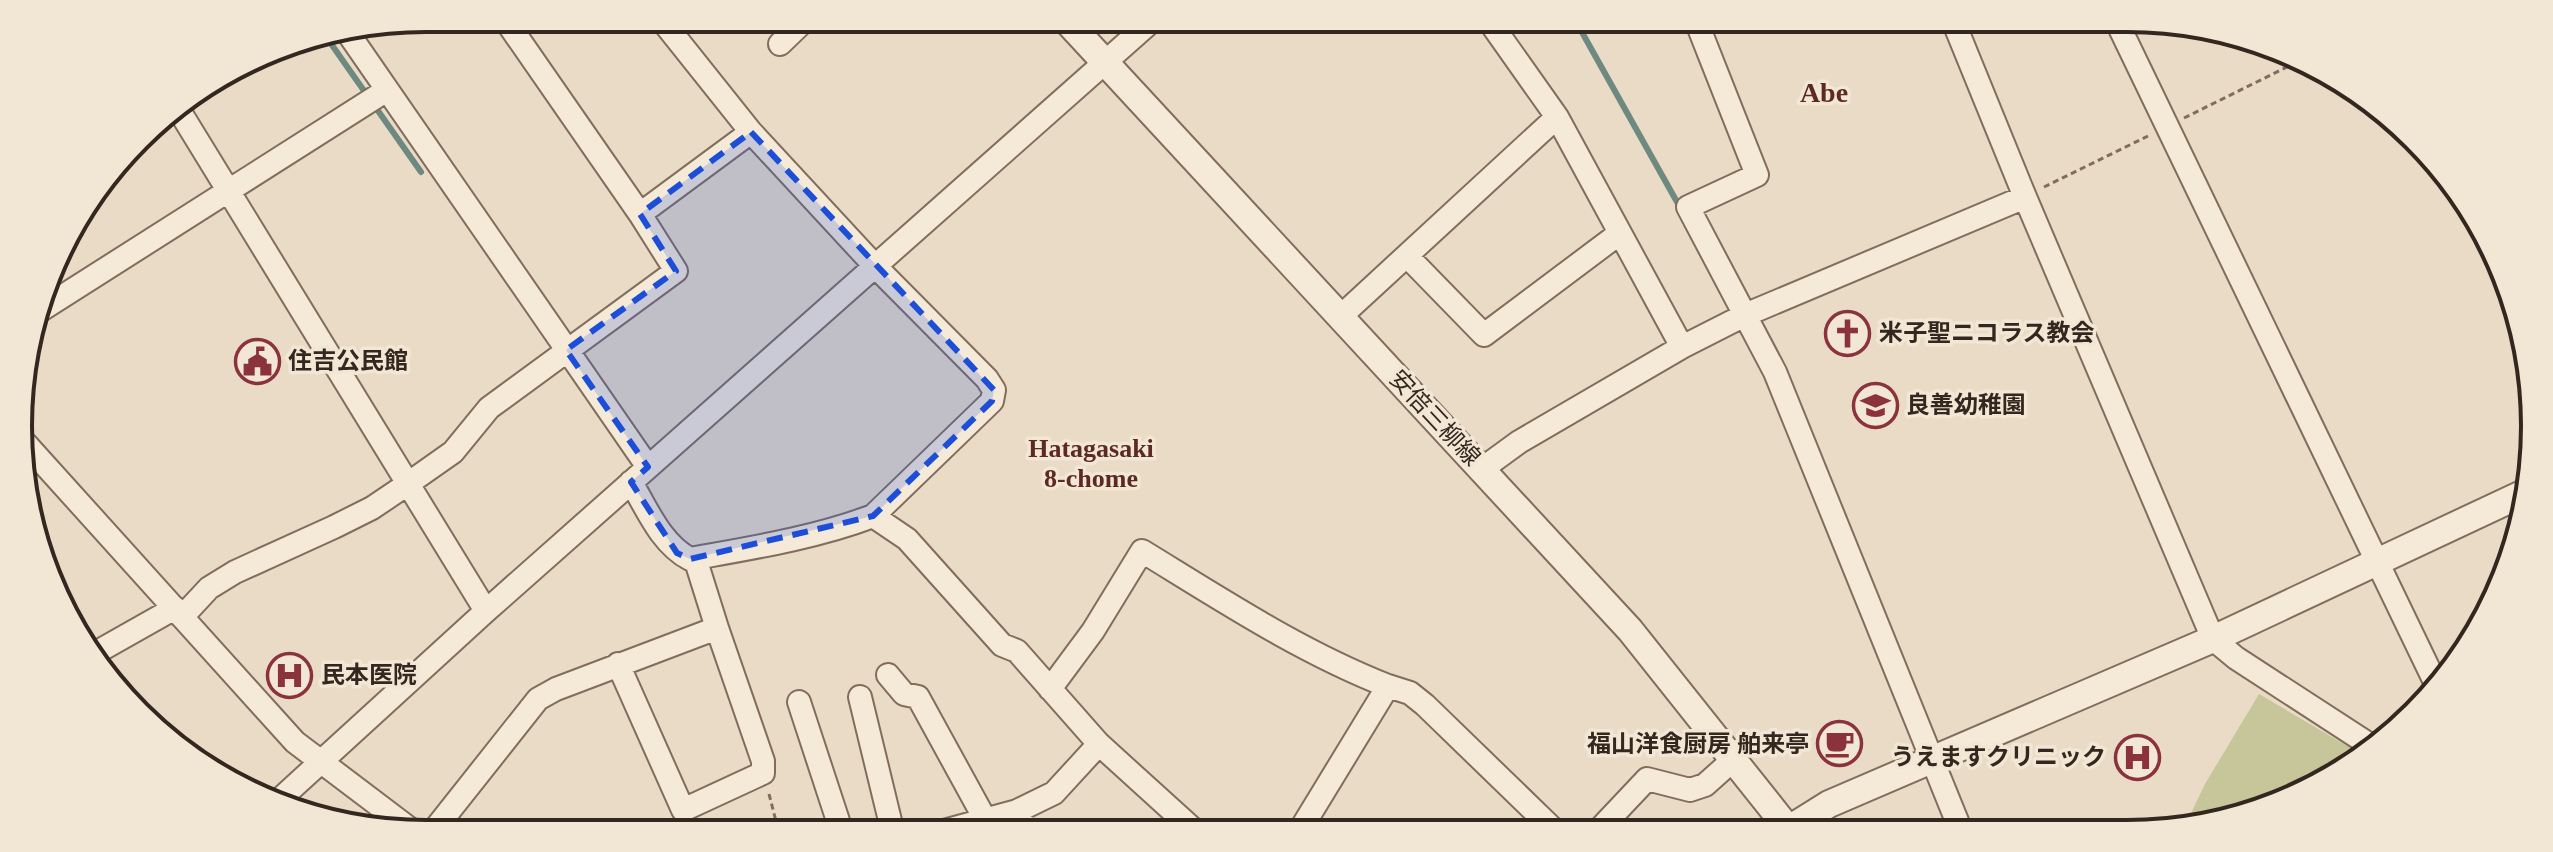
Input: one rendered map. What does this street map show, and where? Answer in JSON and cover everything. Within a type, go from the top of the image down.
[{"type":"street","points":[[102,650],[178,612],[235,572],[372,508],[453,452],[489,408],[676,271],[514,32]]},
{"type":"street","points":[[352,39],[566,350],[639,475],[665,539],[677,553],[690,559],[835,529],[873,516],[992,401],[994,390],[987,379],[875,266],[751,132],[671,32]]},
{"type":"street","points":[[780,44],[792,32]]},
{"type":"street","name":"安倍三柳線","points":[[1076,32],[1630,630],[1782,820]]},
{"type":"street","points":[[286,794],[486,611],[1139,32]]},
{"type":"street","points":[[1497,32],[1557,117],[1682,347]]},
{"type":"street","points":[[1701,32],[1757,175],[1688,207],[1775,372],[1956,820]]},
{"type":"street","points":[[1958,32],[2213,639],[2236,658],[2364,741]]},
{"type":"street","points":[[2122,32],[2432,676]]},
{"type":"street","points":[[52,303],[387,90]]},
{"type":"street","points":[[182,116],[486,611]]},
{"type":"street","points":[[1340,317],[1557,117]]},
{"type":"street","points":[[640,214],[751,132]]},
{"type":"street","points":[[1482,469],[1519,442],[1682,347],[1745,315],[2025,197]]},
{"type":"street","points":[[1407,256],[1484,335],[1620,233]]},
{"type":"street","points":[[33,452],[295,742],[396,819]]},
{"type":"street","points":[[1805,820],[1829,804],[2213,639],[2514,498]]},
{"type":"street","points":[[873,516],[907,539],[1002,645],[1017,651],[1099,744],[1183,820]]},
{"type":"street","points":[[1050,689],[1093,631],[1142,551],[1266,627],[1349,671],[1410,693],[1544,820]]},
{"type":"street","points":[[618,664],[683,810],[763,773],[763,761],[695,558]]},
{"type":"street","points":[[442,820],[538,699],[618,664],[717,628]]},
{"type":"street","points":[[888,675],[904,694],[918,697],[985,820]]},
{"type":"street","points":[[1306,820],[1388,686]]},
{"type":"street","points":[[860,697],[890,820]]},
{"type":"street","points":[[799,702],[838,820]]},
{"type":"street","points":[[989,820],[1017,811],[1054,793],[1099,744]]},
{"type":"street","points":[[1608,820],[1647,779],[1690,790],[1705,785],[1734,759]]},
{"type":"street","points":[[1017,811],[1022,820]]},
{"type":"path","points":[[763,773],[776,820]]},
{"type":"highlighted area","points":[[751,132],[994,390],[992,401],[873,516],[690,559],[677,553],[631,482],[648,467],[566,350],[676,271],[640,214]]},
{"type":"green space","points":[[2259,694],[2353,749],[2278,790],[2229,807],[2190,815],[2205,784]]},
{"type":"waterway","points":[[1582,32],[1677,202]]},
{"type":"waterway","points":[[331,44],[421,172]]},
{"type":"place","name":"米子聖ニコラス教会","points":[[1848,333]]},
{"type":"place","name":"住吉公民館","points":[[257,361]]},
{"type":"place","name":"良善幼稚園","points":[[1875,405]]},
{"type":"place","name":"民本医院","points":[[290,675]]},
{"type":"place","name":"福山洋食厨房 舶来亭","points":[[1840,744]]},
{"type":"place","name":"うえますクリニック","points":[[2137,757]]},
{"type":"district","name":"Abe","points":[[1824,92]]},
{"type":"district","name":"Hatagasaki 8-chome","points":[[1091,463]]}]
